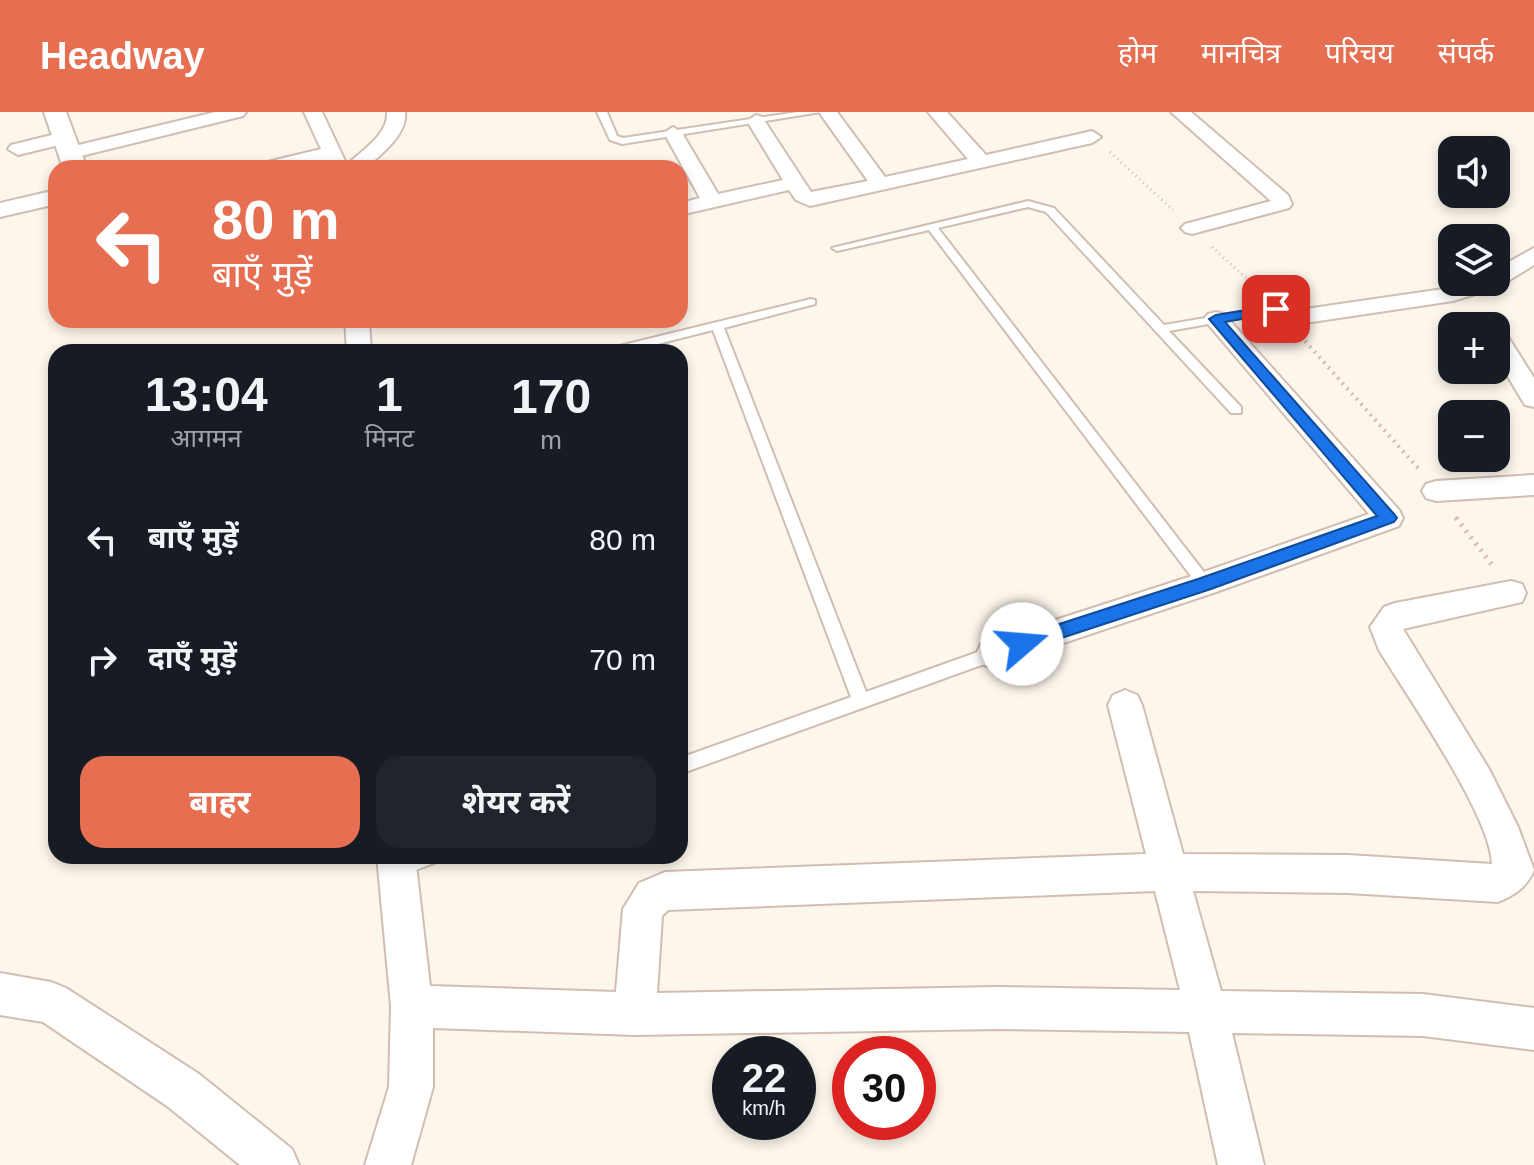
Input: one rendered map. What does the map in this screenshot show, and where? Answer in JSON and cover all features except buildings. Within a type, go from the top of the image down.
[{"type":"street","points":[[55,112],[70,153]]},
{"type":"street","points":[[18,149],[70,153],[204,116],[237,112]]},
{"type":"street","points":[[313,112],[336,160]]},
{"type":"street","points":[[364,160],[385,140],[397,120],[396,112]]},
{"type":"street","points":[[828,112],[880,184]]},
{"type":"street","points":[[937,112],[981,161]]},
{"type":"street","points":[[1180,112],[1281,199],[1282,204],[1192,228]]},
{"type":"street","points":[[756,121],[794,183],[810,200],[1092,137]]},
{"type":"street","points":[[673,133],[712,202]]},
{"type":"street","points":[[688,207],[794,183]]},
{"type":"street","points":[[1,207],[48,198]]},
{"type":"street","points":[[1510,270],[1534,255]]},
{"type":"street","points":[[1280,314],[1438,294]]},
{"type":"street","points":[[992,654],[1205,584],[1389,518],[1216,319]]},
{"type":"street","points":[[1510,360],[1534,399]]},
{"type":"street","points":[[1436,491],[1534,485]]},
{"type":"street","points":[[635,1014],[643,909],[653,897],[665,891],[1167,872],[1348,874],[1498,883],[1515,870],[1505,835],[1453,741],[1390,641],[1386,627],[1395,616],[1511,593]]},
{"type":"street","points":[[1125,705],[1206,1012],[1241,1165]]},
{"type":"street","points":[[388,1165],[411,1087],[408,864]]},
{"type":"street","points":[[0,994],[51,1003],[183,1090],[276,1165]]},
{"type":"street","points":[[412,1006],[635,1014],[997,1008],[1423,1015],[1534,1029]]},
{"type":"lane","points":[[602,112],[616,141],[816,112]]},
{"type":"lane","points":[[837,248],[1028,204],[1039,205],[1050,210],[1236,410]]},
{"type":"lane","points":[[931,226],[1205,584]]},
{"type":"lane","points":[[644,344],[811,302]]},
{"type":"lane","points":[[1161,329],[1216,319],[1280,314]]},
{"type":"lane","points":[[717,326],[861,701]]},
{"type":"lane","points":[[688,763],[992,654]]},
{"type":"path","points":[[1092,137],[1280,314],[1396,441],[1511,593]]},
{"type":"route","points":[[1022,644],[1205,584],[1389,518],[1216,319],[1276,309]]}]
